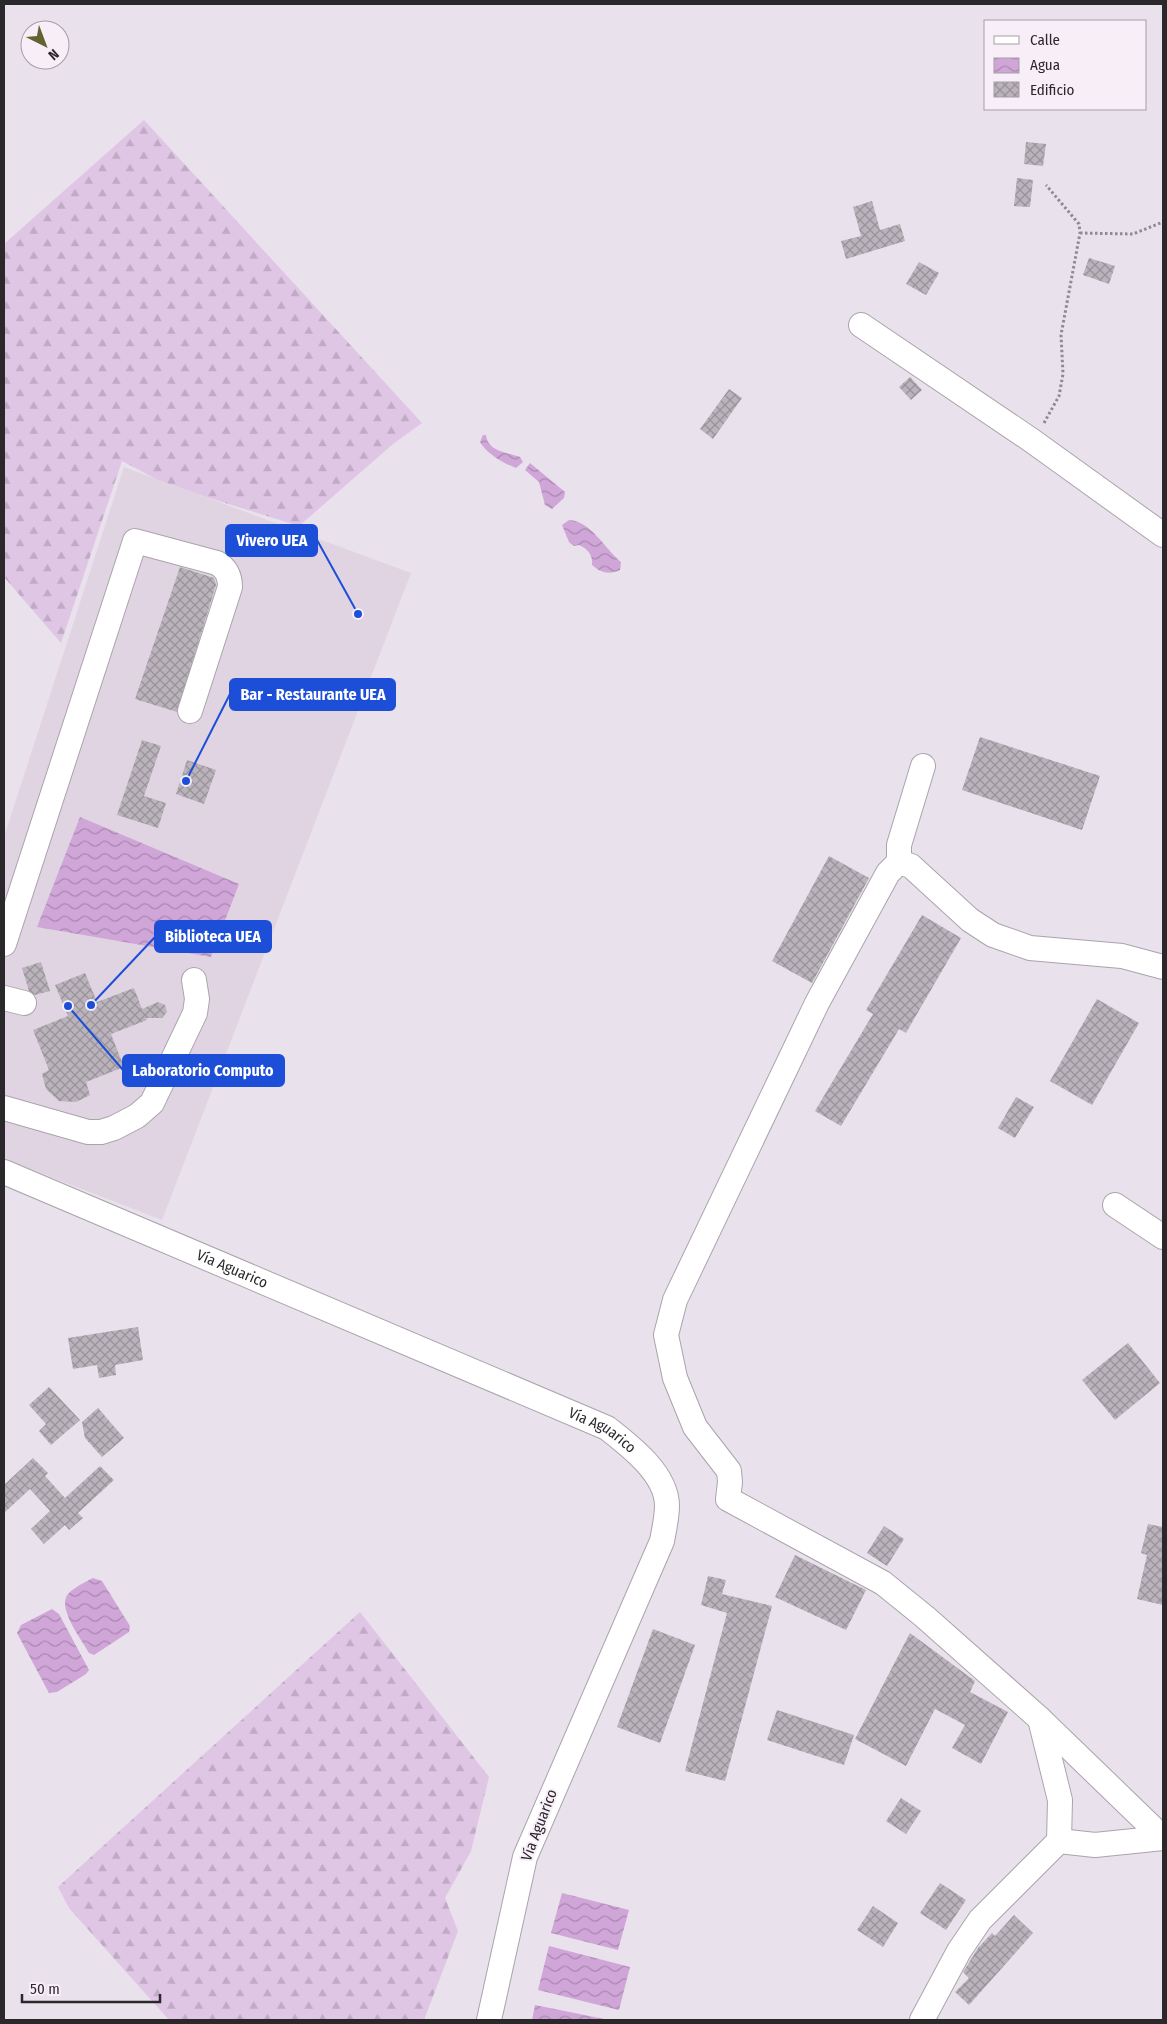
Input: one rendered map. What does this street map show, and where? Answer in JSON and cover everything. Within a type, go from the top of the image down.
[{"type":"street","points":[[861,325],[1031,440],[1163,534]]},
{"type":"street","points":[[4,944],[135,542],[218,564],[227,572],[230,579],[230,587],[190,711]]},
{"type":"street","points":[[923,766],[899,845],[899,862],[888,873],[816,1003],[675,1300],[666,1336],[675,1378],[695,1427],[729,1471],[728,1499],[883,1583],[925,1616],[1040,1719],[1163,1838]]},
{"type":"street","points":[[899,862],[911,866],[970,920],[993,935],[1030,948],[1122,956],[1163,967]]},
{"type":"street","points":[[4,1108],[94,1132],[108,1130],[138,1116],[152,1103],[195,1013],[197,999],[194,980]]},
{"type":"street","name":"Vía Aguarico","points":[[4,1172],[607,1428],[636,1450],[659,1479],[668,1505],[662,1541],[525,1857],[489,2020]]},
{"type":"street","points":[[1115,1205],[1163,1237]]},
{"type":"street","points":[[922,2020],[959,1951],[980,1920],[1059,1842],[1060,1800],[1040,1719]]},
{"type":"street","points":[[1059,1842],[1095,1845],[1163,1838]]},
{"type":"path","points":[[1031,440],[1051,414],[1060,396],[1063,374],[1061,335],[1080,233],[1079,224],[1046,185]]},
{"type":"path","points":[[1080,233],[1133,234],[1163,222]]},
{"type":"shaded area","points":[[124,467],[411,573],[162,1220],[4,1159],[4,837]]},
{"type":"green space","points":[[144,120],[422,423],[393,444],[299,526],[156,479],[122,461],[61,643],[4,577],[4,244]]},
{"type":"green space","points":[[360,1612],[489,1777],[471,1851],[445,1898],[458,1931],[424,2020],[169,2020],[69,1908],[58,1887]]},
{"type":"water","points":[[483,435],[486,435],[490,445],[494,448],[520,457],[523,462],[516,468],[496,458],[480,442]]},
{"type":"water","points":[[530,463],[565,492],[564,498],[552,509],[545,505],[539,482],[525,470]]},
{"type":"water","points":[[569,520],[584,525],[598,537],[621,562],[620,570],[605,572],[592,565],[591,555],[585,548],[579,545],[574,546],[569,542],[562,525]]},
{"type":"water","points":[[80,817],[239,884],[211,957],[37,927]]},
{"type":"water","points":[[93,1578],[102,1581],[130,1626],[129,1632],[94,1655],[89,1653],[76,1632],[65,1606],[69,1593]]},
{"type":"water","points":[[52,1609],[59,1614],[89,1670],[86,1674],[57,1692],[49,1693],[17,1633],[21,1625]]},
{"type":"water","points":[[562,1893],[629,1910],[618,1950],[551,1933]]},
{"type":"water","points":[[549,1946],[630,1967],[619,2010],[538,1990]]},
{"type":"water","points":[[535,2005],[609,2020],[532,2020]]},
{"type":"building","points":[[1026,142],[1046,144],[1043,166],[1024,164]]},
{"type":"building","points":[[1017,178],[1033,180],[1030,207],[1014,206]]},
{"type":"building","points":[[872,201],[880,230],[900,224],[905,241],[846,259],[841,241],[861,236],[853,207]]},
{"type":"building","points":[[1089,258],[1115,266],[1109,284],[1083,275]]},
{"type":"building","points":[[919,262],[939,273],[926,295],[906,284]]},
{"type":"building","points":[[910,377],[922,390],[911,400],[899,387]]},
{"type":"building","points":[[729,389],[742,398],[713,439],[700,429]]},
{"type":"building","points":[[180,567],[214,578],[216,585],[177,712],[135,699]]},
{"type":"building","points":[[980,737],[1100,776],[1082,830],[962,790]]},
{"type":"building","points":[[142,740],[161,746],[144,796],[166,803],[158,828],[117,815]]},
{"type":"building","points":[[187,760],[216,770],[204,804],[176,794]]},
{"type":"building","points":[[829,856],[869,878],[812,983],[772,961]]},
{"type":"building","points":[[922,915],[961,938],[906,1033],[899,1029],[841,1126],[815,1111],[873,1014],[866,1010]]},
{"type":"building","points":[[41,962],[50,991],[35,995],[29,991],[22,968]]},
{"type":"building","points":[[85,973],[97,1002],[134,988],[142,1009],[158,1002],[165,1005],[167,1012],[162,1018],[146,1018],[147,1020],[111,1034],[124,1067],[86,1082],[90,1095],[76,1102],[59,1101],[46,1089],[42,1074],[49,1070],[33,1030],[68,1016],[55,985]]},
{"type":"building","points":[[1097,999],[1139,1023],[1092,1105],[1050,1081]]},
{"type":"building","points":[[1016,1097],[1034,1107],[1015,1138],[998,1128]]},
{"type":"building","points":[[138,1327],[143,1360],[115,1365],[116,1375],[99,1378],[97,1365],[73,1369],[68,1338]]},
{"type":"building","points":[[1128,1343],[1160,1383],[1115,1420],[1082,1380]]},
{"type":"building","points":[[49,1387],[80,1420],[51,1445],[39,1431],[46,1424],[29,1405]]},
{"type":"building","points":[[98,1408],[124,1438],[102,1457],[85,1438],[82,1422]]},
{"type":"building","points":[[33,1458],[48,1473],[45,1476],[65,1498],[100,1466],[114,1480],[78,1513],[83,1518],[69,1530],[65,1525],[44,1544],[31,1529],[50,1511],[30,1489],[4,1513],[4,1485]]},
{"type":"building","points":[[1148,1524],[1163,1527],[1163,1605],[1137,1599],[1147,1555],[1141,1553]]},
{"type":"building","points":[[884,1526],[904,1539],[887,1566],[867,1553]]},
{"type":"building","points":[[795,1555],[866,1590],[846,1630],[775,1597]]},
{"type":"building","points":[[708,1576],[726,1580],[722,1594],[772,1606],[725,1781],[685,1771],[727,1613],[701,1605]]},
{"type":"building","points":[[653,1629],[695,1645],[660,1743],[617,1727]]},
{"type":"building","points":[[910,1633],[975,1681],[970,1692],[1008,1712],[981,1764],[952,1748],[965,1725],[935,1709],[906,1766],[855,1739]]},
{"type":"building","points":[[777,1710],[854,1735],[844,1765],[767,1740]]},
{"type":"building","points":[[901,1798],[921,1811],[906,1834],[886,1821]]},
{"type":"building","points":[[940,1883],[966,1900],[946,1930],[920,1913]]},
{"type":"building","points":[[873,1906],[898,1923],[883,1947],[857,1930]]},
{"type":"building","points":[[1014,1915],[1033,1933],[969,2005],[955,1992],[969,1978],[963,1972],[978,1948],[992,1933],[995,1936]]},
{"type":"place","name":"Vivero UEA","points":[[358,614]]},
{"type":"place","name":"Bar - Restaurante UEA","points":[[186,781]]},
{"type":"place","name":"Biblioteca UEA","points":[[91,1005]]},
{"type":"place","name":"Laboratorio Computo","points":[[68,1006]]}]
